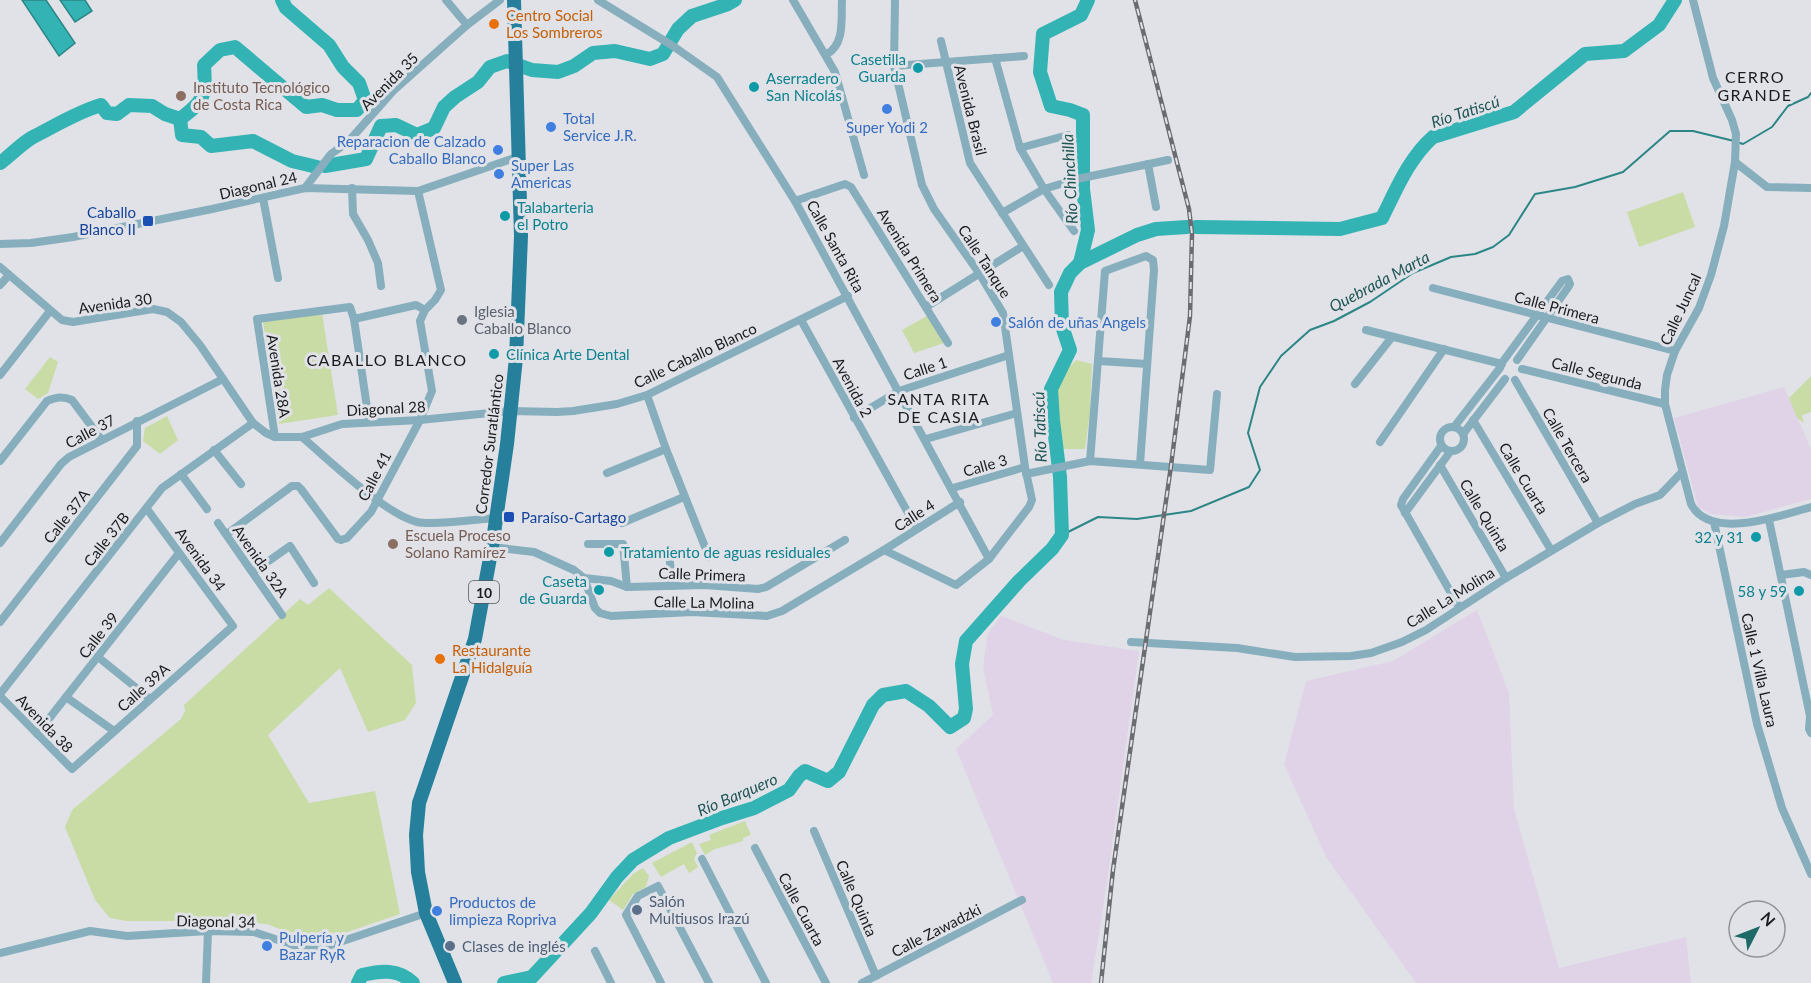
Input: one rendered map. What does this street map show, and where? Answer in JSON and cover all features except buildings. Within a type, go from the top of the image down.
[{"type":"main road","name":"Corredor Suratlántico","points":[[455,983],[426,913],[418,872],[416,834],[419,803],[475,639],[492,547],[510,411],[519,301],[521,236],[514,7]]},
{"type":"street","points":[[446,0],[467,26]]},
{"type":"street","name":"Avenida 35","points":[[305,188],[331,154],[348,142],[393,91],[500,0]]},
{"type":"street","points":[[514,7],[524,0]]},
{"type":"street","name":"Calle Santa Rita","points":[[598,0],[673,46],[717,78],[795,201],[953,488],[989,559]]},
{"type":"street","points":[[793,0],[826,54],[840,83],[864,175]]},
{"type":"street","points":[[826,54],[837,46],[840,39],[842,0]]},
{"type":"street","name":"Calle Tanque","points":[[884,550],[956,585],[989,559],[1032,500],[1025,470],[1003,313],[979,273],[934,208],[922,185],[894,66],[895,0]]},
{"type":"street","name":"Calle Juncal","points":[[1693,0],[1713,78],[1736,134],[1735,158],[1724,226],[1711,275],[1699,308],[1675,351],[1667,375],[1665,404],[1691,504],[1695,512],[1703,519],[1714,522]]},
{"type":"street","name":"Avenida Brasil","points":[[941,41],[970,163],[1049,285]]},
{"type":"street","points":[[894,66],[1024,56]]},
{"type":"street","points":[[995,58],[1020,148],[1044,189],[1074,231]]},
{"type":"street","points":[[1020,148],[1068,135]]},
{"type":"street","name":"Diagonal 24","points":[[0,244],[31,243],[73,237],[305,188],[418,191],[520,156]]},
{"type":"street","points":[[1735,158],[1767,187],[1811,188]]},
{"type":"street","points":[[1002,213],[1044,189],[1077,179],[1168,160]]},
{"type":"street","points":[[1148,164],[1156,207]]},
{"type":"street","name":"Avenida Primera","points":[[795,201],[845,184],[851,187],[948,343]]},
{"type":"street","points":[[352,188],[353,214],[378,263],[381,286]]},
{"type":"street","points":[[369,422],[354,319],[416,305],[425,310],[441,290],[418,191]]},
{"type":"street","points":[[263,198],[278,278]]},
{"type":"street","points":[[926,307],[1023,246]]},
{"type":"street","points":[[1090,461],[1105,271],[1146,256],[1150,257],[1154,264],[1140,464]]},
{"type":"street","name":"Avenida 30","points":[[0,267],[62,320],[74,322],[153,309],[168,312],[188,330],[253,423],[266,433]]},
{"type":"street","points":[[0,285],[9,275]]},
{"type":"street","points":[[1459,607],[1401,505],[1441,446],[1440,438],[1443,431],[1454,427],[1565,280],[1570,284],[1546,318],[1520,364],[1520,376],[1515,380],[1505,379]]},
{"type":"street","name":"Calle Primera","points":[[1433,288],[1675,351]]},
{"type":"street","name":"Calle Caballo Blanco","points":[[510,411],[573,411],[617,405],[647,395],[848,296]]},
{"type":"street","name":"Avenida 28A","points":[[275,436],[257,319],[350,307],[354,319]]},
{"type":"street","name":"Calle 41","points":[[228,534],[288,488],[298,486],[338,539],[345,540],[361,525],[378,500],[420,420],[432,391],[420,321],[425,310]]},
{"type":"street","points":[[0,375],[50,311]]},
{"type":"street","name":"Avenida 2","points":[[801,320],[917,529]]},
{"type":"street","points":[[1366,330],[1502,364],[1511,358],[1520,364]]},
{"type":"street","points":[[1355,384],[1392,337]]},
{"type":"street","points":[[1380,442],[1444,349]]},
{"type":"street","name":"Calle 1","points":[[854,418],[899,391],[1009,356]]},
{"type":"street","points":[[1099,361],[1147,364]]},
{"type":"street","points":[[1502,364],[1501,373],[1505,379]]},
{"type":"street","name":"Calle Segunda","points":[[1520,364],[1665,404]]},
{"type":"street","name":"Calle 37","points":[[0,543],[65,460],[101,439],[223,379]]},
{"type":"street","points":[[1463,434],[1505,379]]},
{"type":"street","name":"Calle Tercera","points":[[1515,380],[1598,523]]},
{"type":"street","points":[[647,395],[684,497],[709,557]]},
{"type":"street","points":[[0,460],[47,401],[54,397],[65,397],[72,400],[101,439]]},
{"type":"street","name":"Calle 3","points":[[953,488],[1025,470],[1090,461],[1140,464],[1209,474],[1214,398]]},
{"type":"street","name":"Diagonal 28","points":[[266,433],[275,436],[302,437],[335,424],[420,420],[510,411]]},
{"type":"street","points":[[926,439],[1017,413]]},
{"type":"street","name":"Calle Cuarta","points":[[1473,420],[1551,550]]},
{"type":"street","name":"Calle 37A","points":[[0,622],[137,446],[137,421]]},
{"type":"street","name":"Calle 37B","points":[[0,695],[162,488],[253,423]]},
{"type":"street","points":[[1441,446],[1450,452],[1462,447],[1463,434],[1454,427]]},
{"type":"street","points":[[302,437],[378,500],[418,522],[496,518]]},
{"type":"street","points":[[607,473],[666,449]]},
{"type":"street","points":[[214,450],[241,484]]},
{"type":"street","points":[[1406,513],[1450,452]]},
{"type":"street","name":"Calle Quinta","points":[[1440,465],[1506,578]]},
{"type":"street","name":"Calle La Molina","points":[[1131,642],[1237,648],[1295,657],[1351,656],[1371,653],[1402,642],[1426,630],[1551,550],[1635,504],[1660,495],[1682,472]]},
{"type":"street","points":[[181,474],[207,509]]},
{"type":"street","points":[[622,523],[684,497]]},
{"type":"street","name":"Calle 4","points":[[884,550],[960,502]]},
{"type":"street","points":[[1714,522],[1740,523],[1769,520],[1811,507]]},
{"type":"street","name":"Avenida 34","points":[[147,509],[233,626]]},
{"type":"street","points":[[1769,520],[1811,716],[1809,729],[1811,733]]},
{"type":"street","name":"Calle 1 Villa Laura","points":[[1714,522],[1757,724],[1782,808],[1811,874]]},
{"type":"street","name":"Avenida 32A","points":[[218,523],[228,534],[282,615]]},
{"type":"street","name":"Calle Primera","points":[[584,578],[611,581],[627,587],[705,585],[758,589],[766,587],[845,540]]},
{"type":"street","points":[[588,544],[623,544],[627,587]]},
{"type":"street","points":[[253,572],[290,546],[314,584]]},
{"type":"street","points":[[492,547],[541,554],[574,570],[584,578]]},
{"type":"street","points":[[669,550],[672,586]]},
{"type":"street","name":"Calle La Molina","points":[[584,578],[592,603],[600,613],[605,615],[692,612],[767,616],[782,611],[884,550]]},
{"type":"street","name":"Calle 39","points":[[37,734],[179,553]]},
{"type":"street","points":[[1780,575],[1804,573],[1811,575]]},
{"type":"street","name":"Calle 39A","points":[[72,769],[233,626]]},
{"type":"street","points":[[98,657],[150,699]]},
{"type":"street","name":"Avenida 38","points":[[0,695],[72,769]]},
{"type":"street","points":[[66,697],[114,731]]},
{"type":"street","name":"Calle Quinta","points":[[814,831],[876,976]]},
{"type":"street","name":"Calle Cuarta","points":[[755,848],[826,983]]},
{"type":"street","points":[[702,860],[766,983]]},
{"type":"street","points":[[661,983],[627,915],[638,896],[658,886],[710,983]]},
{"type":"street","name":"Calle Zawadzki","points":[[862,983],[1022,900]]},
{"type":"street","name":"Diagonal 34","points":[[0,953],[90,931],[127,936],[254,932],[308,950],[328,946],[426,913]]},
{"type":"street","points":[[206,983],[208,932]]},
{"type":"street","points":[[595,951],[611,983]]},
{"type":"shaded area","points":[[1784,387],[1811,449],[1811,499],[1745,517],[1711,514],[1698,507],[1674,418]]},
{"type":"shaded area","points":[[1477,610],[1509,693],[1514,809],[1559,968],[1686,937],[1691,983],[1416,983],[1326,857],[1284,764],[1306,681],[1393,661]]},
{"type":"shaded area","points":[[1001,616],[1064,640],[1139,651],[1091,983],[1053,983],[956,749],[993,715],[983,667],[988,633]]},
{"type":"green space","points":[[1683,192],[1695,227],[1639,247],[1627,212]]},
{"type":"green space","points":[[322,313],[338,415],[279,424],[263,322]]},
{"type":"green space","points":[[927,316],[944,343],[914,353],[902,330]]},
{"type":"green space","points":[[50,357],[58,362],[48,393],[38,399],[25,389]]},
{"type":"green space","points":[[1076,360],[1092,364],[1090,413],[1085,449],[1055,449],[1047,391]]},
{"type":"green space","points":[[1811,376],[1811,412],[1802,415],[1804,423],[1797,418],[1789,398]]},
{"type":"green space","points":[[167,416],[178,440],[160,454],[143,441],[145,428]]},
{"type":"green space","points":[[329,588],[412,665],[416,703],[405,720],[368,732],[340,668],[268,735],[309,803],[375,791],[400,914],[316,943],[267,924],[223,921],[126,921],[110,918],[95,900],[65,827],[72,810],[181,719],[185,711],[184,705],[300,599],[308,605]]},
{"type":"green space","points":[[745,821],[751,835],[743,838],[743,841],[715,849],[705,855],[699,844],[711,840],[709,835]]},
{"type":"green space","points":[[692,842],[697,853],[694,859],[698,867],[689,873],[684,864],[661,877],[652,863]]},
{"type":"green space","points":[[643,868],[649,876],[646,887],[633,894],[623,910],[609,900],[633,874]]},
{"type":"water","points":[[22,0],[46,0],[75,43],[59,56]]},
{"type":"water","points":[[60,0],[85,0],[92,11],[75,22]]},
{"type":"waterway","points":[[0,163],[33,137],[75,115],[101,105],[107,113],[117,114],[129,105],[152,106],[180,119],[195,107],[202,96],[205,84],[204,65],[220,50],[235,47],[306,107],[322,105],[337,110],[357,110],[365,100],[359,83],[343,67],[329,45],[286,8],[282,0]]},
{"type":"waterway","points":[[325,166],[366,159],[381,126],[396,125],[417,135],[434,128],[444,107],[478,82],[490,67],[507,61],[532,70],[558,72],[574,66],[593,53],[615,51],[650,59],[663,54],[678,29],[692,16],[735,0]]},
{"type":"waterway","name":"Río Chinchilla","points":[[1080,263],[1088,230],[1083,189],[1083,115],[1051,106],[1040,72],[1043,34],[1081,15],[1088,0]]},
{"type":"waterway","name":"Río Tatiscú","points":[[1196,227],[1340,229],[1382,218],[1410,164],[1433,137],[1514,112],[1585,54],[1624,51],[1659,25],[1675,0]]},
{"type":"waterway","name":"Quebrada Marta","points":[[1740,143],[1743,144],[1772,127],[1788,106],[1808,97],[1811,93]]},
{"type":"waterway","points":[[180,119],[182,135],[201,137],[211,146],[253,141],[292,161],[317,167]]},
{"type":"waterway","name":"Quebrada Marta","points":[[1062,535],[1098,517],[1137,519],[1191,511],[1249,487],[1260,470],[1248,433],[1260,387],[1281,356],[1310,330],[1334,321],[1370,302],[1413,273],[1451,257],[1475,254],[1493,247],[1509,235],[1535,194],[1575,187],[1623,172],[1670,131],[1693,131],[1734,141]]},
{"type":"waterway","name":"Río Barquero","points":[[504,983],[532,977],[591,913],[617,877],[633,860],[669,838],[754,808],[789,790],[805,771],[828,781],[839,772],[873,705],[883,695],[906,691],[929,706],[950,727],[964,718],[966,709],[962,664],[966,641],[1019,581],[1052,549],[1062,535],[1060,477],[1051,389],[1070,350],[1062,326],[1061,292],[1070,273],[1080,263],[1137,235],[1156,229],[1187,227]]},
{"type":"waterway","name":"Río Barquero","points":[[358,983],[362,975],[382,972],[401,975],[413,983]]},
{"type":"railway","points":[[1101,983],[1113,870],[1171,466],[1190,316],[1192,234],[1189,209],[1135,0]]},
{"type":"place","name":"Centro Social Los Sombreros","points":[[494,24]]},
{"type":"place","name":"Casetilla Guarda","points":[[918,68]]},
{"type":"place","name":"Aserradero San Nicolás","points":[[754,87]]},
{"type":"place","name":"Instituto Tecnológico de Costa Rica","points":[[181,96]]},
{"type":"place","name":"Super Yodi 2","points":[[887,109]]},
{"type":"place","name":"Total Service J.R.","points":[[551,127]]},
{"type":"place","name":"Reparacion de Calzado Caballo Blanco","points":[[498,150]]},
{"type":"place","name":"Super Las Americas","points":[[499,174]]},
{"type":"place","name":"Talabarteria el Potro","points":[[505,216]]},
{"type":"place","name":"Caballo Blanco II","points":[[148,221]]},
{"type":"place","name":"Iglesia Caballo Blanco","points":[[462,320]]},
{"type":"place","name":"Salón de uñas Angels","points":[[996,322]]},
{"type":"place","name":"Clínica Arte Dental","points":[[494,354]]},
{"type":"place","name":"Paraíso-Cartago","points":[[509,517]]},
{"type":"place","name":"32 y 31","points":[[1756,537]]},
{"type":"place","name":"Escuela Proceso Solano Ramírez","points":[[393,544]]},
{"type":"place","name":"Tratamiento de aguas residuales","points":[[609,552]]},
{"type":"place","name":"Caseta de Guarda","points":[[599,590]]},
{"type":"place","name":"58 y 59","points":[[1799,591]]},
{"type":"place","name":"Restaurante La Hidalguía","points":[[440,659]]},
{"type":"place","name":"Salón Multiusos Irazú","points":[[637,910]]},
{"type":"place","name":"Productos de limpieza Ropriva","points":[[437,911]]},
{"type":"place","name":"Pulpería y Bazar RyR","points":[[267,946]]},
{"type":"place","name":"Clases de inglés","points":[[450,946]]},
{"type":"district","name":"CERRO GRANDE","points":[[1755,85]]},
{"type":"district","name":"CABALLO BLANCO","points":[[387,359]]},
{"type":"district","name":"SANTA RITA DE CASIA","points":[[939,407]]}]
